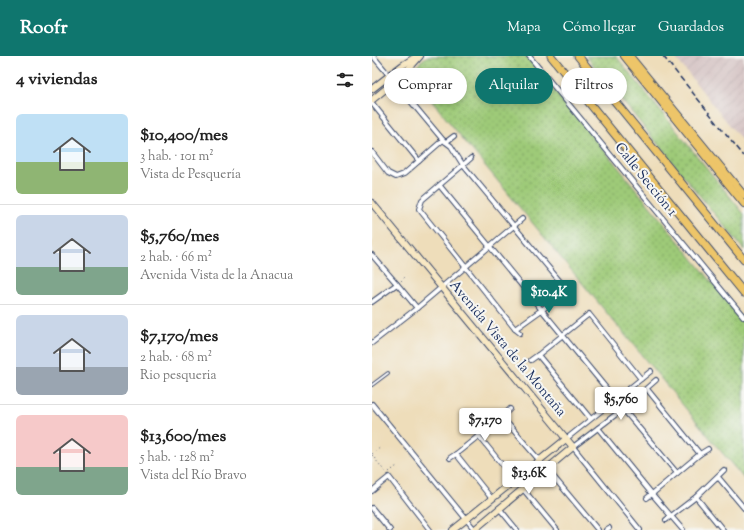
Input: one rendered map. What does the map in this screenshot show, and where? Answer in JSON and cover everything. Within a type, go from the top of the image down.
[{"type":"highway","points":[[551,56],[744,293]]},
{"type":"highway","points":[[578,56],[744,260]]},
{"type":"main road","points":[[624,56],[744,204]]},
{"type":"main road","points":[[630,56],[744,195]]},
{"type":"street","points":[[373,56],[384,70]]},
{"type":"street","points":[[401,68],[419,56]]},
{"type":"street","points":[[407,68],[419,56]]},
{"type":"street","name":"Calle Sección 1","points":[[529,56],[744,317]]},
{"type":"street","points":[[372,89],[384,80]]},
{"type":"street","points":[[384,91],[372,102],[420,161]]},
{"type":"street","points":[[413,104],[568,291],[515,328]]},
{"type":"street","points":[[372,152],[388,173],[396,177],[404,174],[445,141],[454,136]]},
{"type":"street","points":[[471,158],[420,203],[419,209],[520,334]]},
{"type":"street","points":[[440,186],[615,399]]},
{"type":"street","name":"Avenida Vista de la Montaña","points":[[372,203],[640,530]]},
{"type":"street","points":[[372,343],[417,308],[522,218]]},
{"type":"street","points":[[372,255],[417,308]]},
{"type":"street","points":[[372,302],[396,284]]},
{"type":"street","points":[[531,360],[589,314],[641,379]]},
{"type":"street","points":[[538,355],[590,418]]},
{"type":"street","points":[[453,530],[540,461],[590,418],[651,371]]},
{"type":"street","points":[[372,404],[474,530],[573,447],[623,409],[656,380]]},
{"type":"street","points":[[647,389],[700,454]]},
{"type":"street","points":[[450,458],[479,436],[510,409]]},
{"type":"street","points":[[623,409],[677,472]]},
{"type":"street","points":[[502,417],[540,461]]},
{"type":"street","points":[[598,428],[682,530]]},
{"type":"street","points":[[479,436],[515,481]]},
{"type":"street","points":[[647,498],[677,472],[708,449]]},
{"type":"street","points":[[456,454],[492,499]]},
{"type":"street","points":[[547,469],[598,530]]},
{"type":"street","points":[[666,520],[696,497],[724,470]]},
{"type":"street","points":[[372,491],[388,475],[430,530]]},
{"type":"street","points":[[718,477],[744,508]]},
{"type":"street","points":[[523,489],[556,530]]},
{"type":"street","points":[[696,497],[723,530]]},
{"type":"street","points":[[372,508],[390,530]]},
{"type":"street","points":[[499,508],[517,530]]},
{"type":"lane","points":[[372,386],[388,373]]},
{"type":"path","points":[[396,284],[406,276]]},
{"type":"path","points":[[568,291],[576,285]]},
{"type":"path","points":[[381,447],[372,455],[388,475],[397,466]]},
{"type":"shaded area","points":[[674,56],[744,56],[744,143]]},
{"type":"green space","points":[[428,56],[527,56],[537,68],[475,68],[475,104],[553,104],[553,88],[561,98],[561,104],[566,104],[744,321],[744,479],[434,104],[467,104],[467,68],[416,68],[421,61]]},
{"type":"green space","points":[[586,56],[616,56],[626,68],[596,68]]},
{"type":"green space","points":[[627,70],[744,214],[744,250],[625,104],[627,104]]},
{"type":"railway","points":[[663,56],[744,156]]}]
